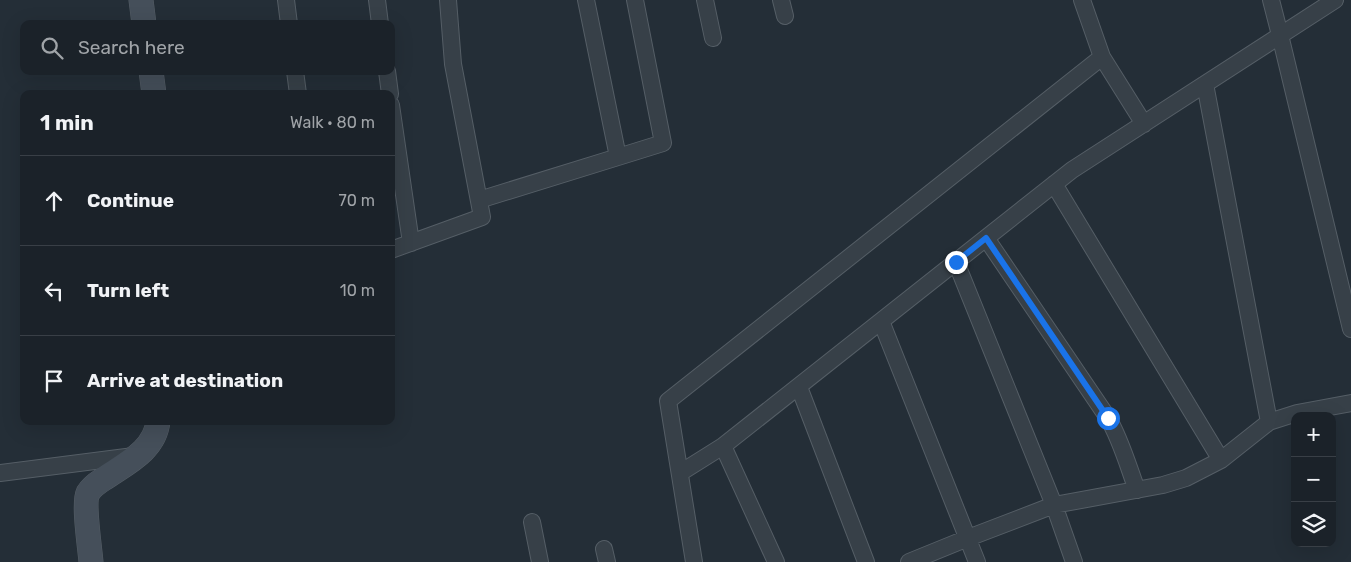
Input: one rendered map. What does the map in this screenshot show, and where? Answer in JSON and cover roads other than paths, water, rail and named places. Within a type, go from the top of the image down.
[{"type":"street","points":[[140,0],[143,20]]},
{"type":"street","points":[[286,0],[288,20]]},
{"type":"street","points":[[377,0],[380,20]]},
{"type":"street","points":[[395,249],[482,217],[453,64],[448,0]]},
{"type":"street","points":[[586,0],[618,157]]},
{"type":"street","points":[[479,200],[663,143],[635,0]]},
{"type":"street","points":[[706,0],[713,38]]},
{"type":"street","points":[[1082,0],[1102,57],[1144,124]]},
{"type":"street","points":[[1270,0],[1351,329]]},
{"type":"street","points":[[680,473],[723,446],[1072,170],[1335,0]]},
{"type":"street","points":[[694,562],[668,402],[1102,57]]},
{"type":"street","points":[[152,75],[153,90]]},
{"type":"street","points":[[296,75],[297,90]]},
{"type":"street","points":[[388,75],[389,90]]},
{"type":"street","points":[[1205,84],[1269,422]]},
{"type":"street","points":[[395,134],[410,243]]},
{"type":"street","points":[[1054,184],[1221,460]]},
{"type":"street","points":[[986,238],[1111,424],[1120,442],[1137,490]]},
{"type":"street","points":[[956,262],[1054,505],[1074,562]]},
{"type":"street","points":[[881,321],[977,562]]},
{"type":"street","points":[[798,387],[866,562]]},
{"type":"street","points":[[909,562],[1054,505],[1180,480],[1221,460],[1269,422],[1297,412],[1351,403]]},
{"type":"street","points":[[91,562],[86,507],[87,494],[95,484],[139,456],[153,441],[157,425]]},
{"type":"street","points":[[723,446],[776,562]]},
{"type":"street","points":[[0,473],[139,456]]},
{"type":"street","points":[[532,522],[540,562]]}]
